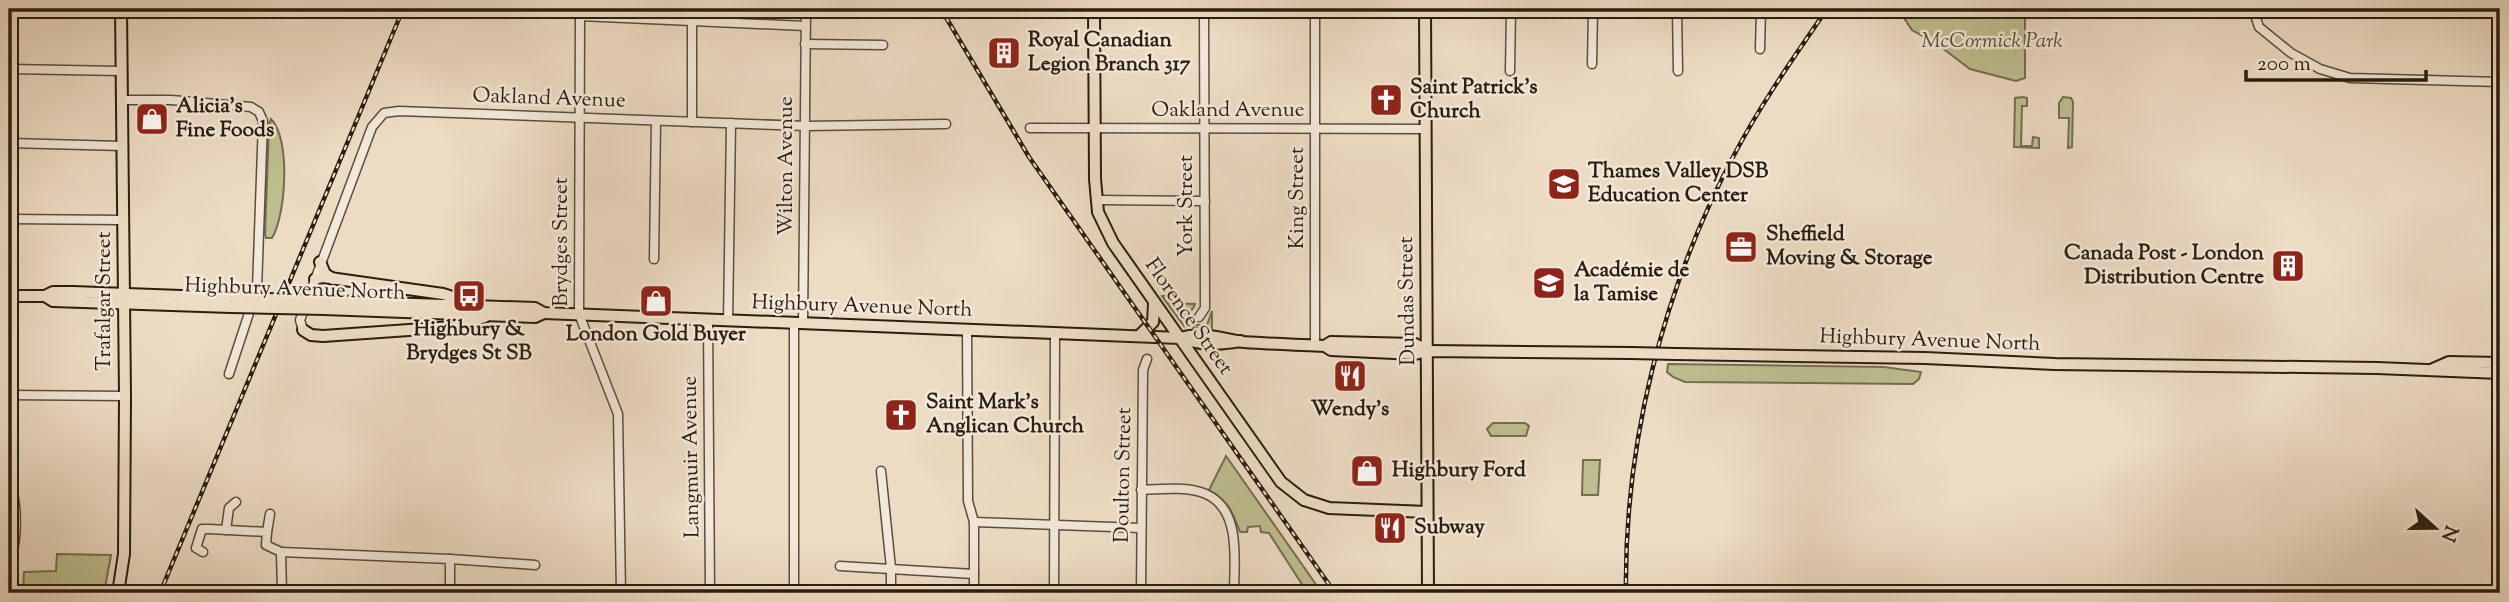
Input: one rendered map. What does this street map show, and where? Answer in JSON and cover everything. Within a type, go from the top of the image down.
[{"type":"main road","name":"Trafalgar Street","points":[[118,593],[124,554],[125,396],[121,9]]},
{"type":"main road","name":"Florence Street","points":[[1094,9],[1097,200],[1098,212],[1113,243],[1281,482],[1304,500],[1329,508],[1427,512]]},
{"type":"main road","name":"Dundas Street","points":[[1425,9],[1428,593]]},
{"type":"main road","points":[[320,262],[325,274],[333,279]]},
{"type":"main road","points":[[315,279],[443,294],[478,305]]},
{"type":"main road","name":"Highbury Avenue North","points":[[9,296],[45,296],[53,292],[125,299],[326,305],[535,317],[544,313],[579,314],[1139,336],[1180,338],[1197,343],[1240,341],[1320,346],[1343,351],[1415,354],[1428,351],[1925,358],[2054,364],[2500,373]]},
{"type":"main road","points":[[1139,336],[1153,322],[1154,304]]},
{"type":"main road","name":"Highbury Avenue North","points":[[326,305],[478,305],[535,308],[544,313]]},
{"type":"main road","points":[[303,330],[311,335],[323,336],[452,327],[493,315]]},
{"type":"main road","name":"Highbury Avenue North","points":[[2430,370],[2449,362],[2500,363]]},
{"type":"street","points":[[692,9],[692,122]]},
{"type":"street","name":"Wilton Avenue","points":[[794,593],[806,126],[806,9]]},
{"type":"street","name":"York Street","points":[[1199,317],[1205,308],[1203,9]]},
{"type":"street","name":"King Street","points":[[1315,9],[1320,346]]},
{"type":"street","points":[[1510,71],[1511,9]]},
{"type":"street","points":[[1592,64],[1593,9]]},
{"type":"street","points":[[1677,9],[1678,71]]},
{"type":"street","points":[[1760,49],[1761,9]]},
{"type":"street","points":[[2250,9],[2259,27],[2291,53],[2320,69],[2350,78],[2500,82]]},
{"type":"street","points":[[580,13],[692,23],[806,26]]},
{"type":"street","name":"Brydges Street","points":[[580,13],[579,314],[618,414],[621,593]]},
{"type":"street","points":[[805,44],[883,45]]},
{"type":"street","points":[[9,69],[121,71]]},
{"type":"street","points":[[122,100],[171,100],[251,107],[263,121],[257,289],[229,374]]},
{"type":"street","name":"Oakland Avenue","points":[[303,330],[300,320],[320,262],[372,127],[384,113],[399,111],[806,126],[946,124]]},
{"type":"street","points":[[654,259],[656,121]]},
{"type":"street","points":[[728,321],[730,123]]},
{"type":"street","name":"Oakland Avenue","points":[[1030,128],[1425,129]]},
{"type":"street","points":[[9,143],[122,146]]},
{"type":"street","points":[[1097,200],[1205,201]]},
{"type":"street","points":[[9,219],[124,220]]},
{"type":"street","name":"Langmuir Avenue","points":[[708,320],[710,593]]},
{"type":"street","points":[[968,331],[968,501],[974,522],[974,593]]},
{"type":"street","points":[[1054,593],[1055,334]]},
{"type":"street","name":"Doulton Street","points":[[1141,593],[1143,370],[1147,359]]},
{"type":"street","points":[[9,395],[125,396]]},
{"type":"street","points":[[881,471],[891,593]]},
{"type":"street","points":[[9,485],[15,495],[15,549],[9,559]]},
{"type":"street","points":[[1141,490],[1189,490],[1206,493],[1220,503],[1230,520],[1234,537],[1234,593]]},
{"type":"street","points":[[226,530],[229,508],[236,502]]},
{"type":"street","points":[[270,514],[265,545],[281,552],[535,565]]},
{"type":"street","points":[[974,522],[1141,528]]},
{"type":"street","points":[[203,552],[195,545],[202,529],[267,532]]},
{"type":"street","points":[[281,552],[282,593]]},
{"type":"street","points":[[450,559],[450,593]]},
{"type":"street","points":[[840,566],[974,574]]},
{"type":"green space","name":"McCormick Park","points":[[1898,9],[2025,9],[2025,78],[2016,81],[1970,69],[1937,44],[1912,30]]},
{"type":"green space","points":[[2063,97],[2071,98],[2073,102],[2072,147],[2068,148],[2069,118],[2059,118],[2059,103]]},
{"type":"green space","points":[[2015,98],[2027,98],[2027,106],[2022,106],[2021,146],[2032,146],[2033,137],[2039,138],[2039,148],[2014,147]]},
{"type":"green space","points":[[271,119],[282,143],[284,177],[277,227],[272,238],[266,238],[269,126]]},
{"type":"green space","points":[[1170,294],[1170,303],[1195,304],[1188,316],[1192,325],[1207,325],[1212,311],[1212,330],[1184,326],[1162,296]]},
{"type":"green space","points":[[1668,364],[1884,367],[1921,372],[1919,379],[1913,384],[1685,382],[1667,372]]},
{"type":"green space","points":[[1493,423],[1525,423],[1529,426],[1526,436],[1491,436],[1487,429]]},
{"type":"green space","points":[[1226,456],[1322,593],[1307,592],[1269,533],[1261,532],[1260,526],[1248,527],[1247,532],[1240,532],[1229,508],[1209,490]]},
{"type":"green space","points":[[1583,460],[1600,460],[1598,495],[1582,495]]},
{"type":"green space","points":[[57,554],[111,555],[104,593],[23,593],[24,572],[56,571]]},
{"type":"railway","points":[[160,593],[403,9]]},
{"type":"railway","points":[[941,9],[1029,157],[1335,593]]},
{"type":"railway","points":[[1626,593],[1632,480],[1641,424],[1652,369],[1686,260],[1743,138],[1827,9]]},
{"type":"place","name":"Royal Canadian Legion Branch 317","points":[[1004,53]]},
{"type":"place","name":"Saint Patrick's Church","points":[[1386,100]]},
{"type":"place","name":"Alicia's Fine Foods","points":[[152,119]]},
{"type":"place","name":"Thames Valley DSB Education Center","points":[[1564,184]]},
{"type":"place","name":"Sheffield Moving & Storage","points":[[1741,247]]},
{"type":"place","name":"Canada Post - London Distribution Centre","points":[[2288,266]]},
{"type":"place","name":"Académie de la Tamise","points":[[1549,283]]},
{"type":"place","name":"Highbury & Brydges St SB","points":[[469,296]]},
{"type":"place","name":"London Gold Buyer","points":[[656,301]]},
{"type":"place","name":"Wendy's","points":[[1350,376]]},
{"type":"place","name":"Saint Mark's Anglican Church","points":[[901,415]]},
{"type":"place","name":"Highbury Ford","points":[[1367,471]]},
{"type":"place","name":"Subway","points":[[1390,528]]}]
